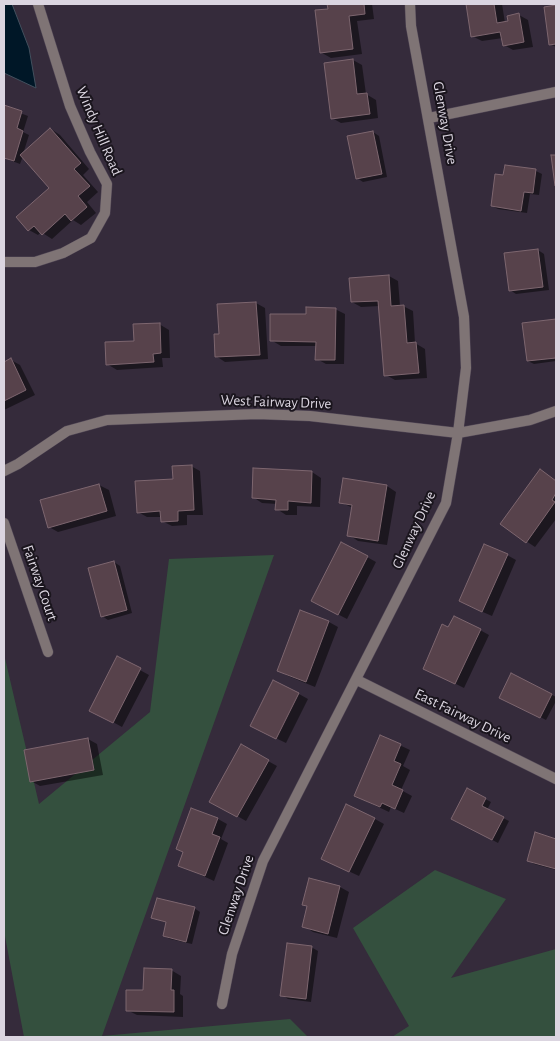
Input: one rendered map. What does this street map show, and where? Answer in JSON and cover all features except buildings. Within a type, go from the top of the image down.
[{"type":"street","name":"Windy Hill Road","points":[[4,262],[34,262],[63,253],[91,238],[105,213],[107,184],[90,152],[70,106],[38,4]]},
{"type":"street","name":"Glenway Drive","points":[[222,1004],[232,954],[263,861],[446,503],[466,368],[464,316],[412,26],[410,4]]},
{"type":"street","points":[[429,118],[556,92]]},
{"type":"street","name":"West Fairway Drive","points":[[4,471],[18,464],[67,431],[107,420],[256,414],[301,415],[458,432],[530,420],[556,411]]},
{"type":"street","name":"Fairway Court","points":[[4,523],[48,652]]},
{"type":"street","name":"East Fairway Drive","points":[[357,680],[556,779]]},
{"type":"green space","points":[[274,555],[102,1036],[290,1019],[308,1037],[24,1037],[4,931],[4,654],[39,804],[150,712],[169,559]]},
{"type":"green space","points":[[435,870],[506,899],[451,978],[556,949],[556,1037],[392,1037],[409,1026],[353,928]]},
{"type":"water","points":[[4,4],[12,4],[29,48],[36,88],[4,73]]}]
